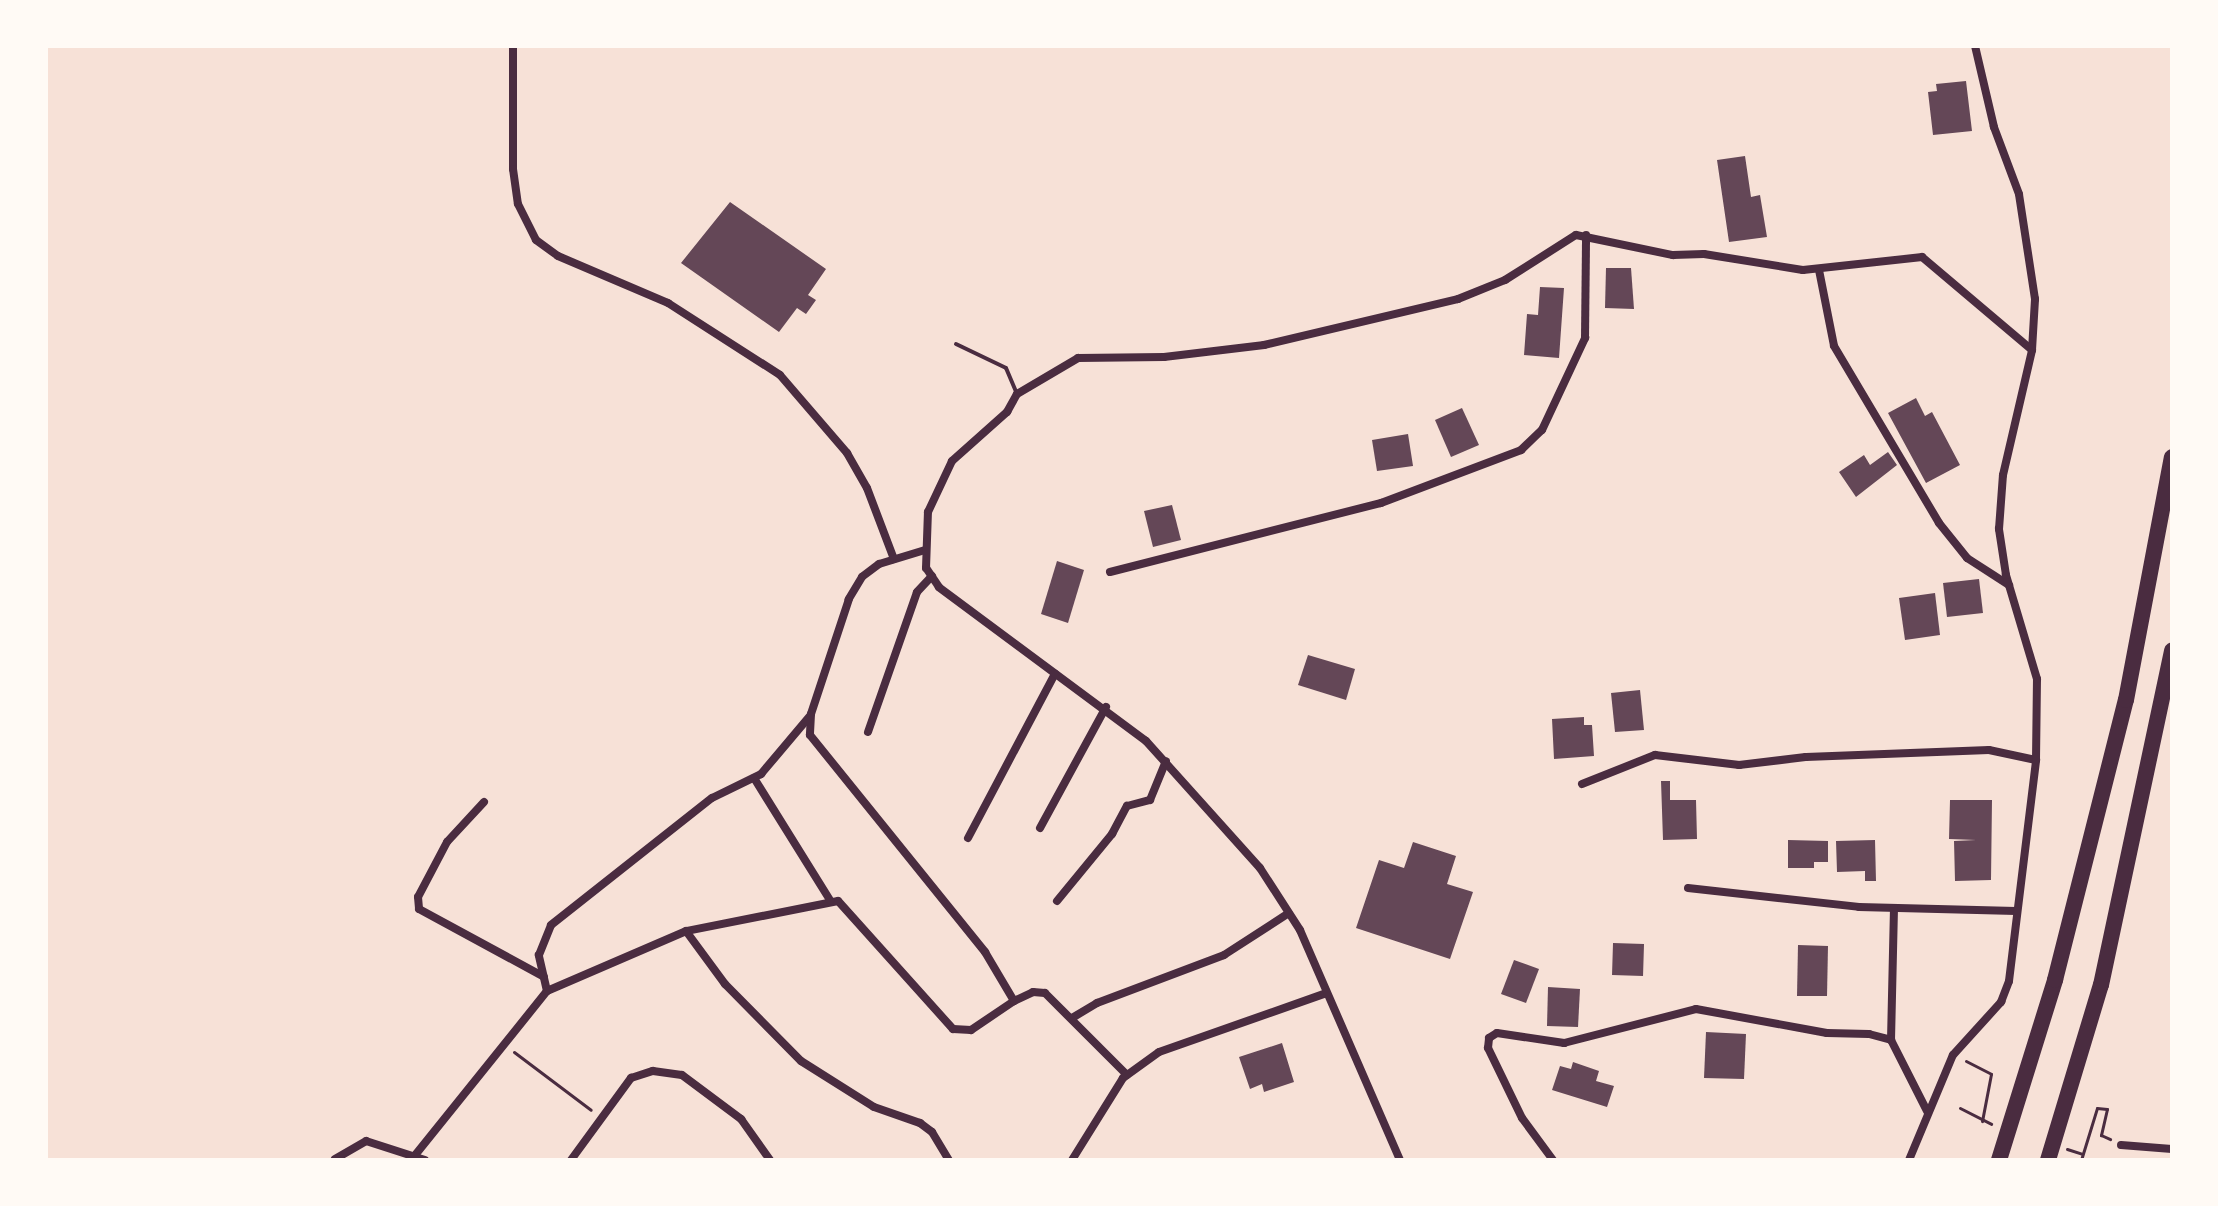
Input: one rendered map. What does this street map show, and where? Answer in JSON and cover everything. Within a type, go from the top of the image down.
[{"type":"highway","points":[[1999,1160],[2055,980],[2126,700],[2172,457]]},
{"type":"highway","points":[[2051,1152],[2101,985],[2172,650]]},
{"type":"street","points":[[513,46],[513,169],[518,204],[536,240],[558,256],[668,303],[780,375],[847,453],[894,559]]},
{"type":"street","points":[[1909,1160],[1953,1055],[2001,1002],[2009,981],[2036,760],[2037,679],[2009,585],[1999,529],[2003,475],[2032,350],[2035,299],[2028,231],[1975,46]]},
{"type":"street","points":[[1400,1160],[1289,913],[1260,868],[1166,761],[1106,707],[1055,674],[939,587],[932,576],[925,550],[928,512],[938,483],[973,439],[1007,412],[1017,394],[1078,358],[1164,357],[1264,345],[1458,299],[1505,280],[1567,237],[1586,235],[1673,255],[1819,270],[1922,257],[2032,350]]},
{"type":"street","points":[[1110,572],[1381,503],[1455,480],[1521,450],[1542,430],[1585,338],[1586,235]]},
{"type":"street","points":[[1819,270],[1834,346],[1939,523],[1967,558],[2009,585]]},
{"type":"street","points":[[547,991],[539,955],[551,925],[712,798],[754,778],[811,714],[849,599],[862,577],[894,559],[925,550]]},
{"type":"street","points":[[868,732],[913,602],[932,576]]},
{"type":"street","points":[[968,838],[1055,674]]},
{"type":"street","points":[[1040,828],[1106,707]]},
{"type":"street","points":[[811,714],[814,743],[943,897],[1014,1001]]},
{"type":"street","points":[[1582,784],[1655,755],[1739,765],[1989,750],[2036,760]]},
{"type":"street","points":[[1057,901],[1112,834],[1127,806],[1150,800],[1166,761]]},
{"type":"street","points":[[754,778],[830,900]]},
{"type":"street","points":[[484,802],[447,842],[418,897],[419,909],[544,977]]},
{"type":"street","points":[[1688,888],[1894,908],[2016,911]]},
{"type":"street","points":[[416,1154],[501,1042],[547,991],[686,931],[830,900],[845,905],[953,1029],[971,1030],[1014,1001],[1042,992],[1127,1075]]},
{"type":"street","points":[[1894,908],[1891,1040],[1927,1111]]},
{"type":"street","points":[[1072,1018],[1097,1003],[1224,955],[1289,913]]},
{"type":"street","points":[[686,931],[725,984],[801,1061],[874,1107],[920,1123],[932,1132],[949,1160]]},
{"type":"street","points":[[1072,1160],[1127,1075],[1159,1052],[1324,994]]},
{"type":"street","points":[[1553,1160],[1522,1118],[1488,1048],[1489,1038],[1497,1033],[1564,1043],[1696,1009],[1891,1040]]},
{"type":"street","points":[[571,1160],[600,1116],[631,1078],[642,1072],[674,1071],[741,1119],[770,1160]]},
{"type":"street","points":[[335,1159],[366,1141],[416,1154],[425,1160]]},
{"type":"street","points":[[2121,1145],[2172,1149]]},
{"type":"lane","points":[[956,344],[1006,368],[1017,394]]},
{"type":"path","points":[[501,1042],[600,1116]]},
{"type":"path","points":[[1953,1055],[1991,1074],[1982,1121]]},
{"type":"path","points":[[1960,1108],[1996,1125]]},
{"type":"path","points":[[2081,1160],[2097,1108],[2107,1109],[2101,1135],[2121,1145]]},
{"type":"path","points":[[2051,1152],[2082,1154]]},
{"type":"building","points":[[1966,81],[1972,131],[1933,135],[1928,92],[1937,91],[1936,84]]},
{"type":"building","points":[[1745,156],[1751,197],[1760,195],[1767,237],[1729,242],[1717,160]]},
{"type":"building","points":[[730,202],[826,269],[808,295],[816,300],[806,314],[797,308],[779,332],[681,263]]},
{"type":"building","points":[[1606,268],[1631,268],[1634,309],[1605,308]]},
{"type":"building","points":[[1540,287],[1564,288],[1559,358],[1524,355],[1527,314],[1538,315]]},
{"type":"building","points":[[1916,398],[1925,416],[1932,412],[1960,465],[1926,483],[1888,413]]},
{"type":"building","points":[[1462,408],[1479,445],[1451,457],[1435,420]]},
{"type":"building","points":[[1408,434],[1413,466],[1377,471],[1372,440]]},
{"type":"building","points":[[1888,452],[1897,465],[1856,497],[1839,472],[1864,455],[1870,465]]},
{"type":"building","points":[[1172,505],[1181,540],[1153,547],[1144,511]]},
{"type":"building","points":[[1057,561],[1084,570],[1068,623],[1041,614]]},
{"type":"building","points":[[1979,579],[1983,613],[1947,617],[1943,583]]},
{"type":"building","points":[[1935,593],[1940,635],[1905,640],[1899,598]]},
{"type":"building","points":[[1308,655],[1355,669],[1346,700],[1298,685]]},
{"type":"building","points":[[1640,690],[1644,730],[1615,732],[1611,693]]},
{"type":"building","points":[[1584,717],[1584,725],[1592,725],[1594,756],[1554,759],[1552,719]]},
{"type":"building","points":[[1661,781],[1670,781],[1670,800],[1696,800],[1697,839],[1663,840]]},
{"type":"building","points":[[1950,800],[1992,800],[1991,880],[1955,881],[1954,841],[1976,840],[1949,839]]},
{"type":"building","points":[[1788,840],[1828,841],[1828,862],[1814,862],[1814,868],[1788,868]]},
{"type":"building","points":[[1875,840],[1876,881],[1865,881],[1865,871],[1837,872],[1836,841]]},
{"type":"building","points":[[1413,842],[1456,856],[1447,884],[1473,892],[1450,959],[1356,928],[1379,860],[1404,868]]},
{"type":"building","points":[[1613,943],[1644,944],[1643,976],[1612,975]]},
{"type":"building","points":[[1798,945],[1828,946],[1827,996],[1797,996]]},
{"type":"building","points":[[1514,960],[1539,969],[1526,1003],[1501,994]]},
{"type":"building","points":[[1548,987],[1580,989],[1578,1027],[1547,1026]]},
{"type":"building","points":[[1706,1032],[1746,1034],[1744,1079],[1704,1078]]},
{"type":"building","points":[[1282,1043],[1294,1082],[1264,1092],[1262,1084],[1250,1089],[1239,1057]]},
{"type":"building","points":[[1573,1062],[1599,1071],[1596,1081],[1614,1086],[1607,1107],[1552,1090],[1560,1066],[1571,1069]]}]
